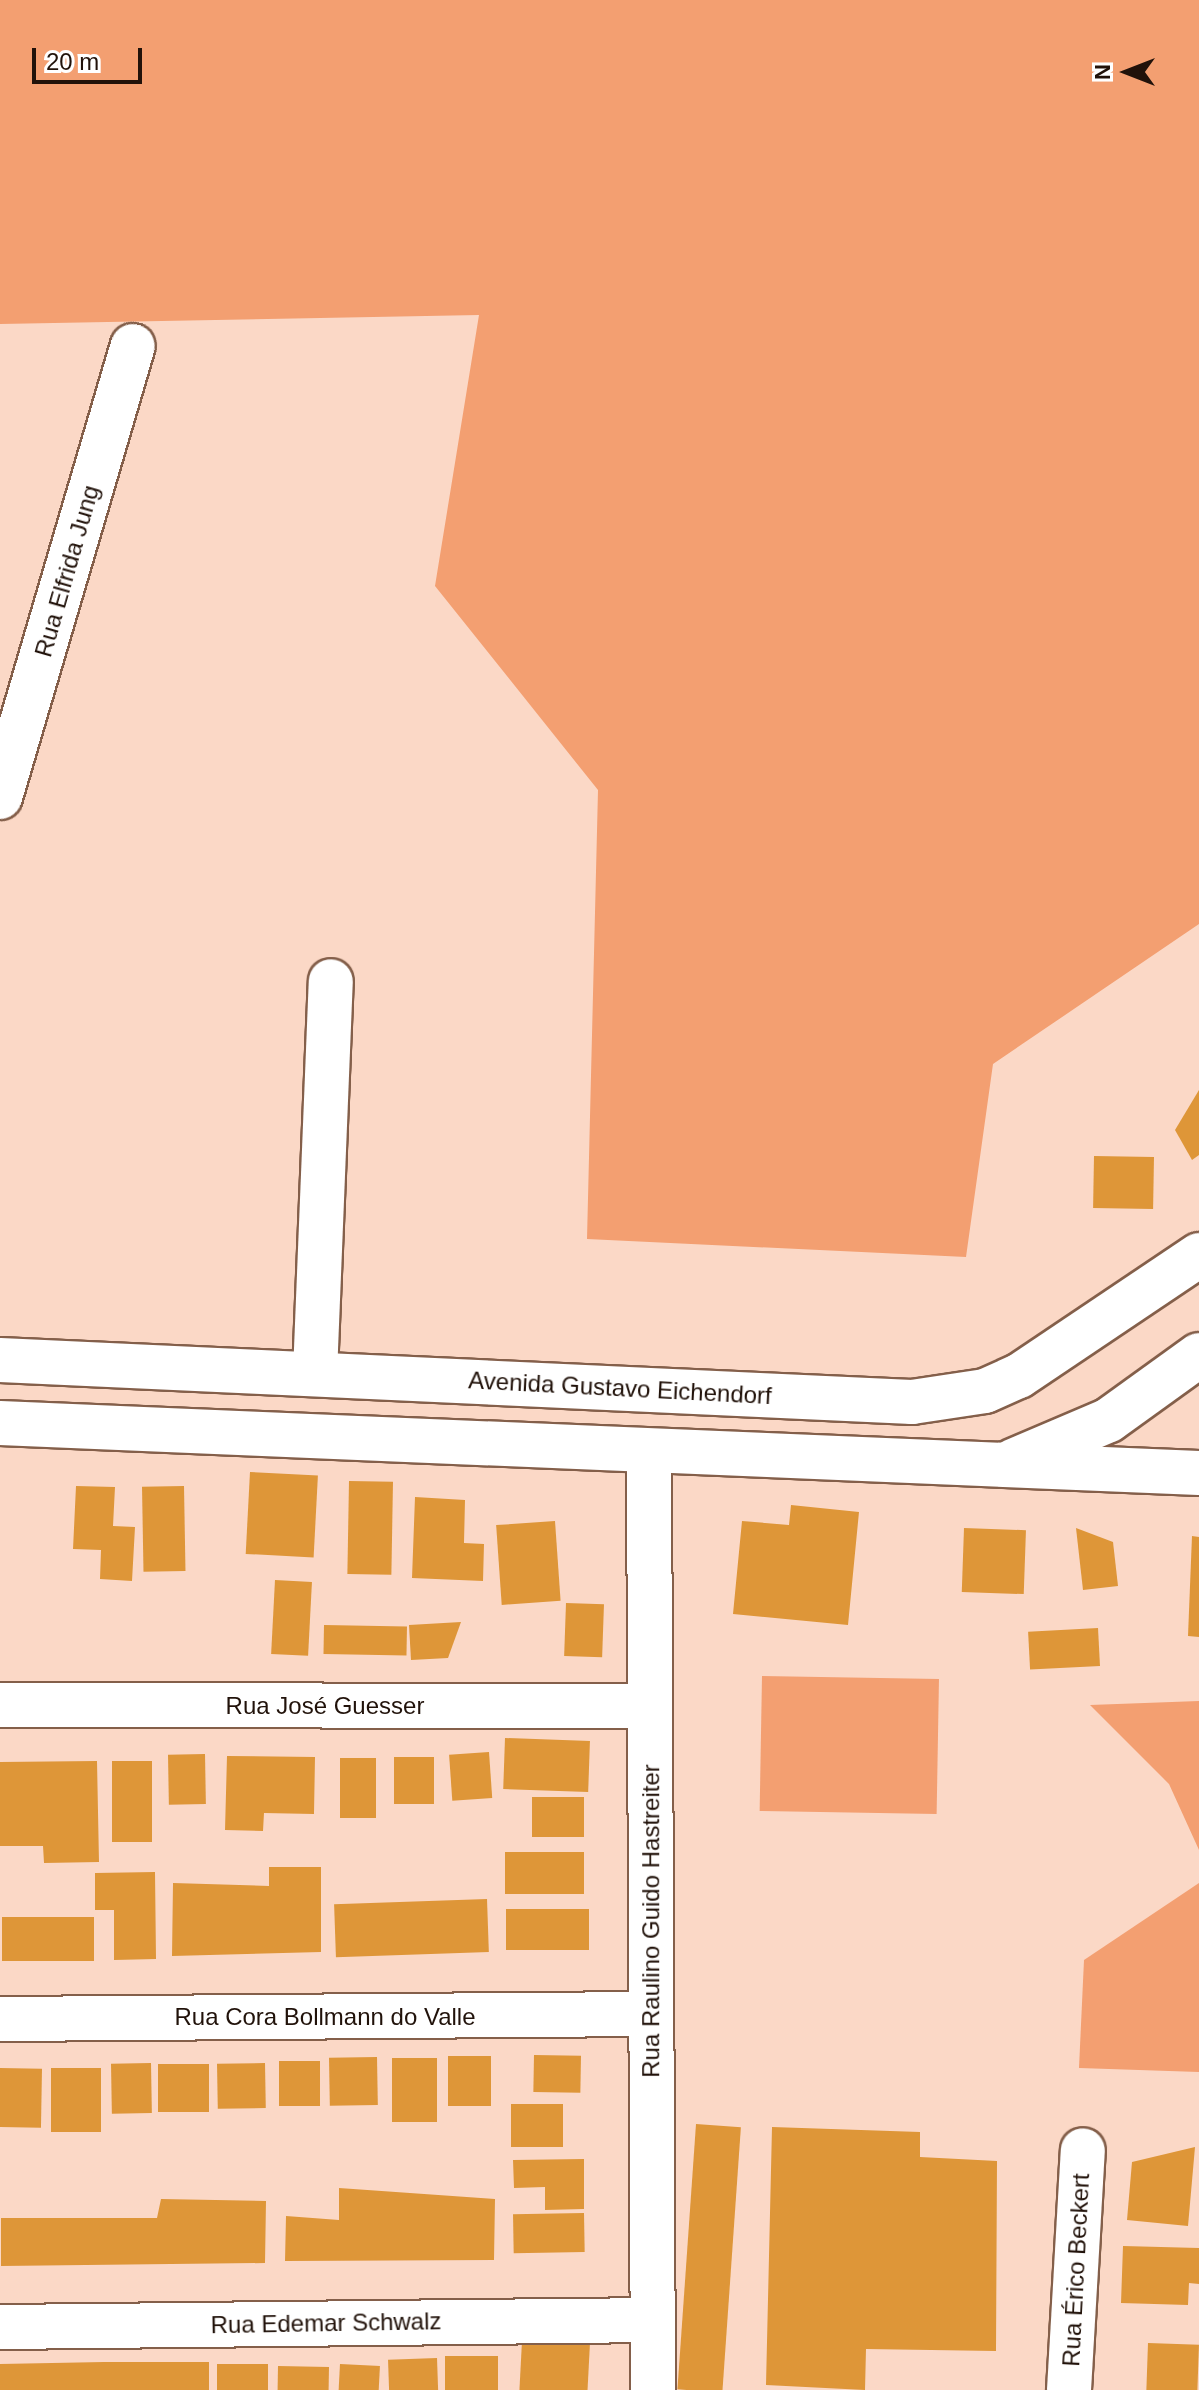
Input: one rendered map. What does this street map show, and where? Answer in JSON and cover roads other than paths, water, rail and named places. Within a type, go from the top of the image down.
[{"type":"street","name":"Rua Elfrida Jung","points":[[0,797],[133,346]]},
{"type":"street","points":[[315,1374],[331,981]]},
{"type":"street","name":"Avenida Gustavo Eichendorf","points":[[0,1360],[912,1402],[952,1397],[1019,1376],[1199,1255]]},
{"type":"street","points":[[992,1468],[1109,1420],[1199,1355]]},
{"type":"street","points":[[0,1423],[992,1468],[1199,1473]]},
{"type":"street","name":"Rua Raulino Guido Hastreiter","points":[[649,1453],[653,2390]]},
{"type":"street","name":"Rua José Guesser","points":[[0,1705],[650,1706]]},
{"type":"street","name":"Rua Cora Bollmann do Valle","points":[[0,2019],[651,2014]]},
{"type":"street","name":"Rua Érico Beckert","points":[[1069,2390],[1083,2150]]},
{"type":"street","name":"Rua Edemar Schwalz","points":[[0,2327],[653,2320]]}]
